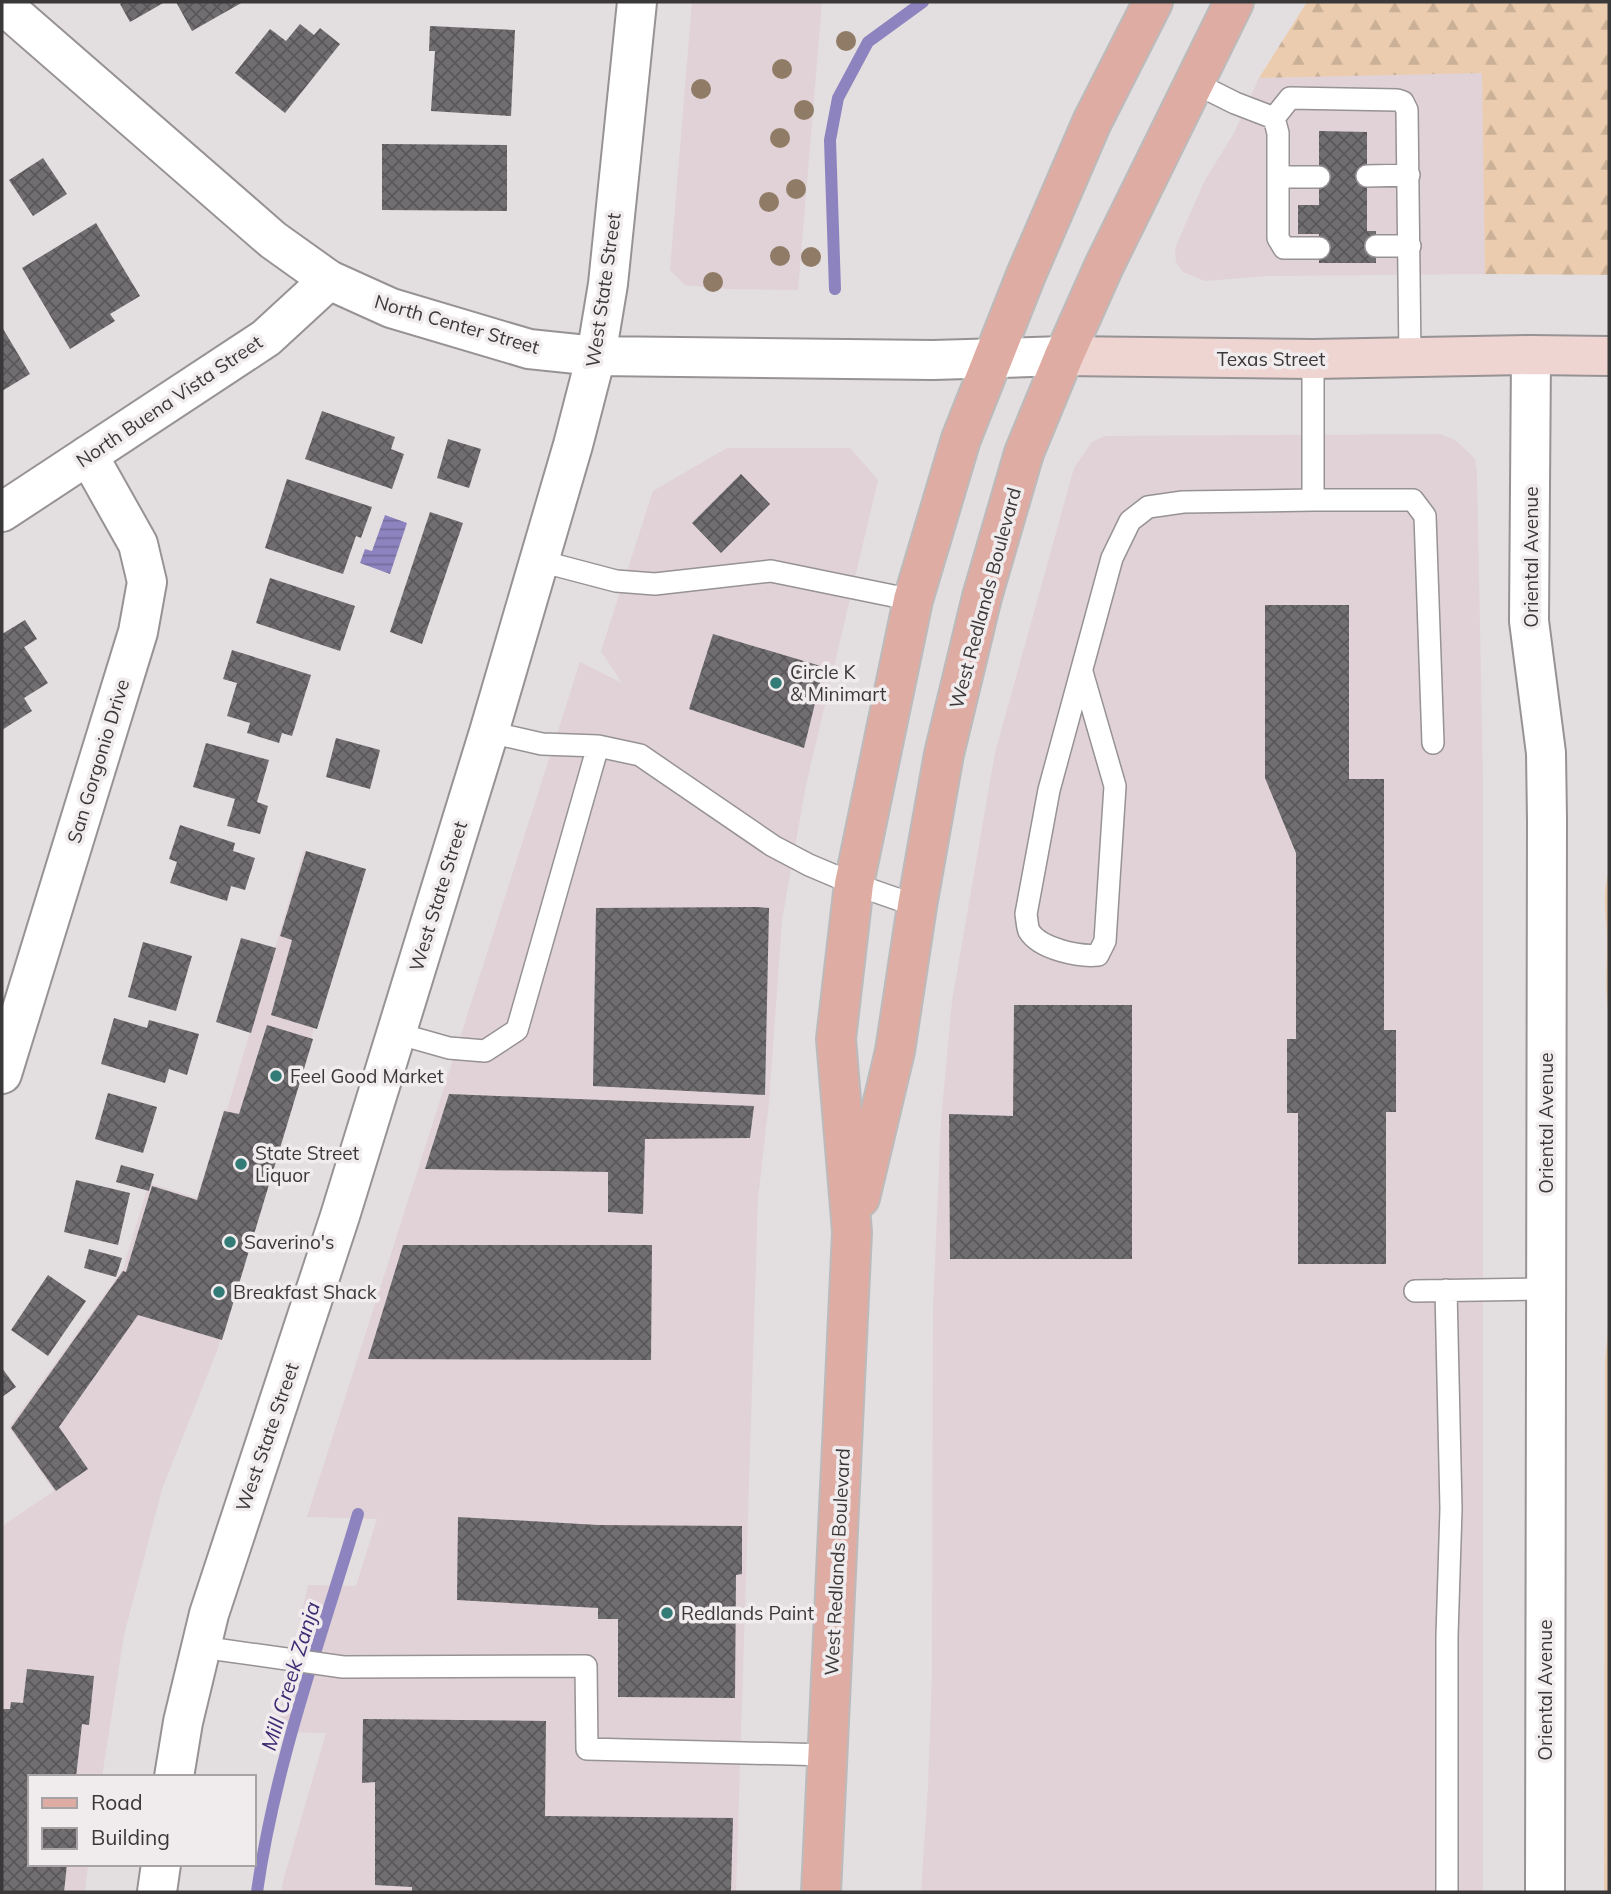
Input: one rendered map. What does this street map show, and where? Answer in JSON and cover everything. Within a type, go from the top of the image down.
[{"type":"main road","name":"West Redlands Boulevard","points":[[821,1892],[852,1232],[836,1039],[854,884],[913,600],[961,439],[1026,275],[1092,122],[1153,2]]},
{"type":"main road","name":"West Redlands Boulevard","points":[[852,1232],[895,1051],[944,754],[982,597],[1024,453],[1064,356],[1193,82],[1234,2]]},
{"type":"main road","name":"Texas Street","points":[[1064,356],[1313,359],[1609,356]]},
{"type":"street","name":"West State Street","points":[[174,1775],[201,1647],[226,1559],[340,1216],[489,732],[540,561],[596,356],[608,284],[637,2]]},
{"type":"street","name":"North Center Street","points":[[2,4],[273,240],[329,280],[391,308],[529,349],[596,356],[933,360]]},
{"type":"street","name":"North Buena Vista Street","points":[[2,512],[266,338],[329,280]]},
{"type":"street","name":"Oriental Avenue","points":[[1531,355],[1529,621],[1546,752],[1545,1892]]},
{"type":"street","name":"Texas Street","points":[[933,360],[1064,356]]},
{"type":"street","name":"San Gorgonio Drive","points":[[2,1074],[138,632],[147,582],[138,544],[88,455]]},
{"type":"street","points":[[158,1892],[161,1866]]},
{"type":"lane","points":[[1193,82],[1235,103],[1275,118]]},
{"type":"lane","points":[[1319,248],[1284,248],[1278,239],[1278,133],[1275,118],[1290,98],[1404,102],[1407,110],[1409,175],[1410,358]]},
{"type":"lane","points":[[1367,176],[1409,175]]},
{"type":"lane","points":[[1278,177],[1319,177]]},
{"type":"lane","points":[[1376,246],[1410,246]]},
{"type":"lane","points":[[1313,359],[1313,500]]},
{"type":"lane","points":[[1082,672],[1115,786],[1105,941],[1098,955],[1082,957],[1041,942],[1028,930],[1027,914],[1049,790],[1112,558],[1130,521],[1148,508],[1183,502],[1413,500],[1425,516],[1433,743]]},
{"type":"lane","points":[[540,561],[616,581],[656,584],[771,571],[913,600]]},
{"type":"lane","points":[[489,732],[542,744],[598,746],[639,755],[773,846],[854,884],[917,906]]},
{"type":"lane","points":[[396,1033],[449,1048],[485,1051],[516,1030],[598,746]]},
{"type":"lane","points":[[1415,1291],[1545,1289]]},
{"type":"lane","points":[[1446,1290],[1451,1508],[1447,1636],[1447,1892]]},
{"type":"lane","points":[[201,1647],[328,1666],[586,1666],[587,1749],[828,1755]]},
{"type":"shaded area","points":[[692,2],[822,2],[798,290],[727,289],[685,285],[670,270]]},
{"type":"shaded area","points":[[1483,72],[1485,274],[1266,276],[1205,281],[1183,272],[1176,262],[1175,248],[1205,180],[1234,133],[1259,78]]},
{"type":"shaded area","points":[[1440,434],[1455,440],[1475,459],[1477,474],[1483,783],[1483,1892],[921,1892],[932,1677],[933,1309],[941,1122],[952,1001],[995,753],[1074,468],[1092,442],[1105,436]]},
{"type":"shaded area","points":[[727,448],[850,448],[878,480],[806,785],[782,920],[769,1102],[758,1198],[736,1892],[282,1892],[326,1733],[276,1732],[308,1585],[356,1586],[377,1519],[307,1517],[580,662],[622,683],[601,651],[653,491]]},
{"type":"shaded area","points":[[385,515],[407,523],[390,574],[360,563],[365,549],[372,551]]},
{"type":"shaded area","points":[[304,850],[362,870],[218,1348],[162,1489],[124,1635],[102,1775],[28,1775],[28,1866],[88,1866],[85,1892],[2,1892],[2,1526],[54,1491],[9,1427],[123,1269],[149,1183],[197,1198],[224,1110],[227,1110]]},
{"type":"green space","points":[[1307,2],[1609,2],[1609,275],[1485,274],[1482,73],[1259,78]]},
{"type":"green space","points":[[1609,872],[1609,1013],[1605,898]]},
{"type":"green space","points":[[1609,1320],[1609,1892],[1604,1892],[1605,1362]]},
{"type":"building","points":[[165,2],[130,22],[120,4]]},
{"type":"building","points":[[176,2],[243,2],[192,31]]},
{"type":"building","points":[[300,24],[314,35],[320,28],[340,44],[285,113],[235,73],[270,29],[286,41]]},
{"type":"building","points":[[430,26],[515,30],[511,116],[431,111],[435,51],[429,51]]},
{"type":"building","points":[[1319,131],[1367,132],[1367,231],[1376,231],[1376,263],[1319,263],[1319,234],[1298,234],[1298,205],[1319,205]]},
{"type":"building","points":[[382,144],[507,145],[507,211],[382,210]]},
{"type":"building","points":[[43,158],[67,194],[33,216],[9,180]]},
{"type":"building","points":[[96,223],[140,296],[110,314],[115,321],[70,349],[22,268]]},
{"type":"building","points":[[2,327],[30,374],[2,391]]},
{"type":"building","points":[[322,411],[395,437],[391,449],[404,454],[392,489],[305,459]]},
{"type":"building","points":[[448,439],[481,449],[469,488],[437,478]]},
{"type":"building","points":[[741,474],[770,504],[721,553],[692,523]]},
{"type":"building","points":[[287,479],[372,507],[361,538],[356,536],[343,574],[265,548]]},
{"type":"building","points":[[430,512],[463,523],[422,644],[390,632]]},
{"type":"building","points":[[270,578],[355,606],[340,651],[256,623]]},
{"type":"building","points":[[1265,605],[1349,605],[1349,779],[1384,779],[1384,1030],[1396,1030],[1396,1112],[1386,1112],[1386,1264],[1298,1264],[1298,1113],[1287,1113],[1287,1039],[1296,1039],[1296,853],[1265,778]]},
{"type":"building","points":[[25,620],[37,639],[24,647],[48,683],[24,698],[32,711],[2,730],[2,634]]},
{"type":"building","points":[[713,634],[824,667],[804,748],[689,709]]},
{"type":"building","points":[[232,650],[311,675],[292,736],[282,733],[279,743],[247,733],[250,723],[227,716],[237,683],[223,679]]},
{"type":"building","points":[[336,738],[380,750],[370,789],[326,777]]},
{"type":"building","points":[[206,743],[269,760],[257,802],[268,806],[260,834],[227,826],[235,799],[193,787]]},
{"type":"building","points":[[180,825],[235,843],[233,851],[255,858],[245,890],[231,886],[227,901],[170,883],[177,862],[169,859]]},
{"type":"building","points":[[306,851],[366,869],[317,1029],[271,1015],[292,940],[280,936]]},
{"type":"building","points":[[596,908],[769,908],[765,1095],[593,1086]]},
{"type":"building","points":[[241,938],[276,948],[251,1033],[216,1022]]},
{"type":"building","points":[[143,942],[192,956],[176,1011],[128,997]]},
{"type":"building","points":[[1014,1005],[1132,1005],[1132,1259],[950,1259],[949,1114],[1013,1116]]},
{"type":"building","points":[[114,1018],[147,1028],[149,1020],[199,1034],[187,1075],[169,1069],[165,1083],[101,1064]]},
{"type":"building","points":[[267,1025],[313,1039],[222,1340],[138,1315],[59,1427],[88,1469],[56,1491],[11,1428],[123,1271],[126,1272],[152,1186],[197,1200],[224,1111],[239,1114]]},
{"type":"building","points":[[108,1093],[157,1107],[143,1153],[95,1139]]},
{"type":"building","points":[[449,1094],[754,1106],[750,1138],[645,1139],[643,1214],[608,1212],[608,1172],[425,1169]]},
{"type":"building","points":[[121,1165],[154,1174],[149,1191],[116,1182]]},
{"type":"building","points":[[76,1180],[130,1193],[118,1245],[64,1232]]},
{"type":"building","points":[[403,1245],[652,1245],[651,1360],[368,1359]]},
{"type":"building","points":[[89,1249],[122,1258],[116,1277],[84,1268]]},
{"type":"building","points":[[48,1275],[86,1301],[48,1356],[11,1330]]},
{"type":"building","points":[[2,1368],[16,1387],[2,1397]]},
{"type":"building","name":"Redlands Paint","points":[[458,1517],[598,1525],[742,1526],[742,1574],[736,1575],[735,1698],[618,1697],[618,1619],[598,1619],[598,1608],[457,1600]]},
{"type":"building","points":[[27,1669],[94,1676],[89,1725],[82,1724],[76,1775],[28,1775],[28,1866],[67,1866],[64,1892],[2,1892],[2,1709],[10,1709],[11,1702],[23,1703]]},
{"type":"building","points":[[363,1719],[546,1721],[545,1816],[733,1818],[731,1891],[412,1892],[412,1887],[375,1885],[375,1782],[362,1783]]},
{"type":"waterway","name":"Mill Creek Zanja","points":[[835,289],[830,140],[838,98],[868,42],[923,2]]},
{"type":"waterway","name":"Mill Creek Zanja","points":[[257,1892],[287,1749],[358,1514]]},
{"type":"place","name":"Circle K & Minimart","points":[[776,683]]},
{"type":"place","name":"Feel Good Market","points":[[276,1076]]},
{"type":"place","name":"State Street Liquor","points":[[241,1164]]},
{"type":"place","name":"Saverino's","points":[[230,1242]]},
{"type":"place","name":"Breakfast Shack","points":[[219,1292]]},
{"type":"place","name":"Redlands Paint","points":[[667,1613]]}]
